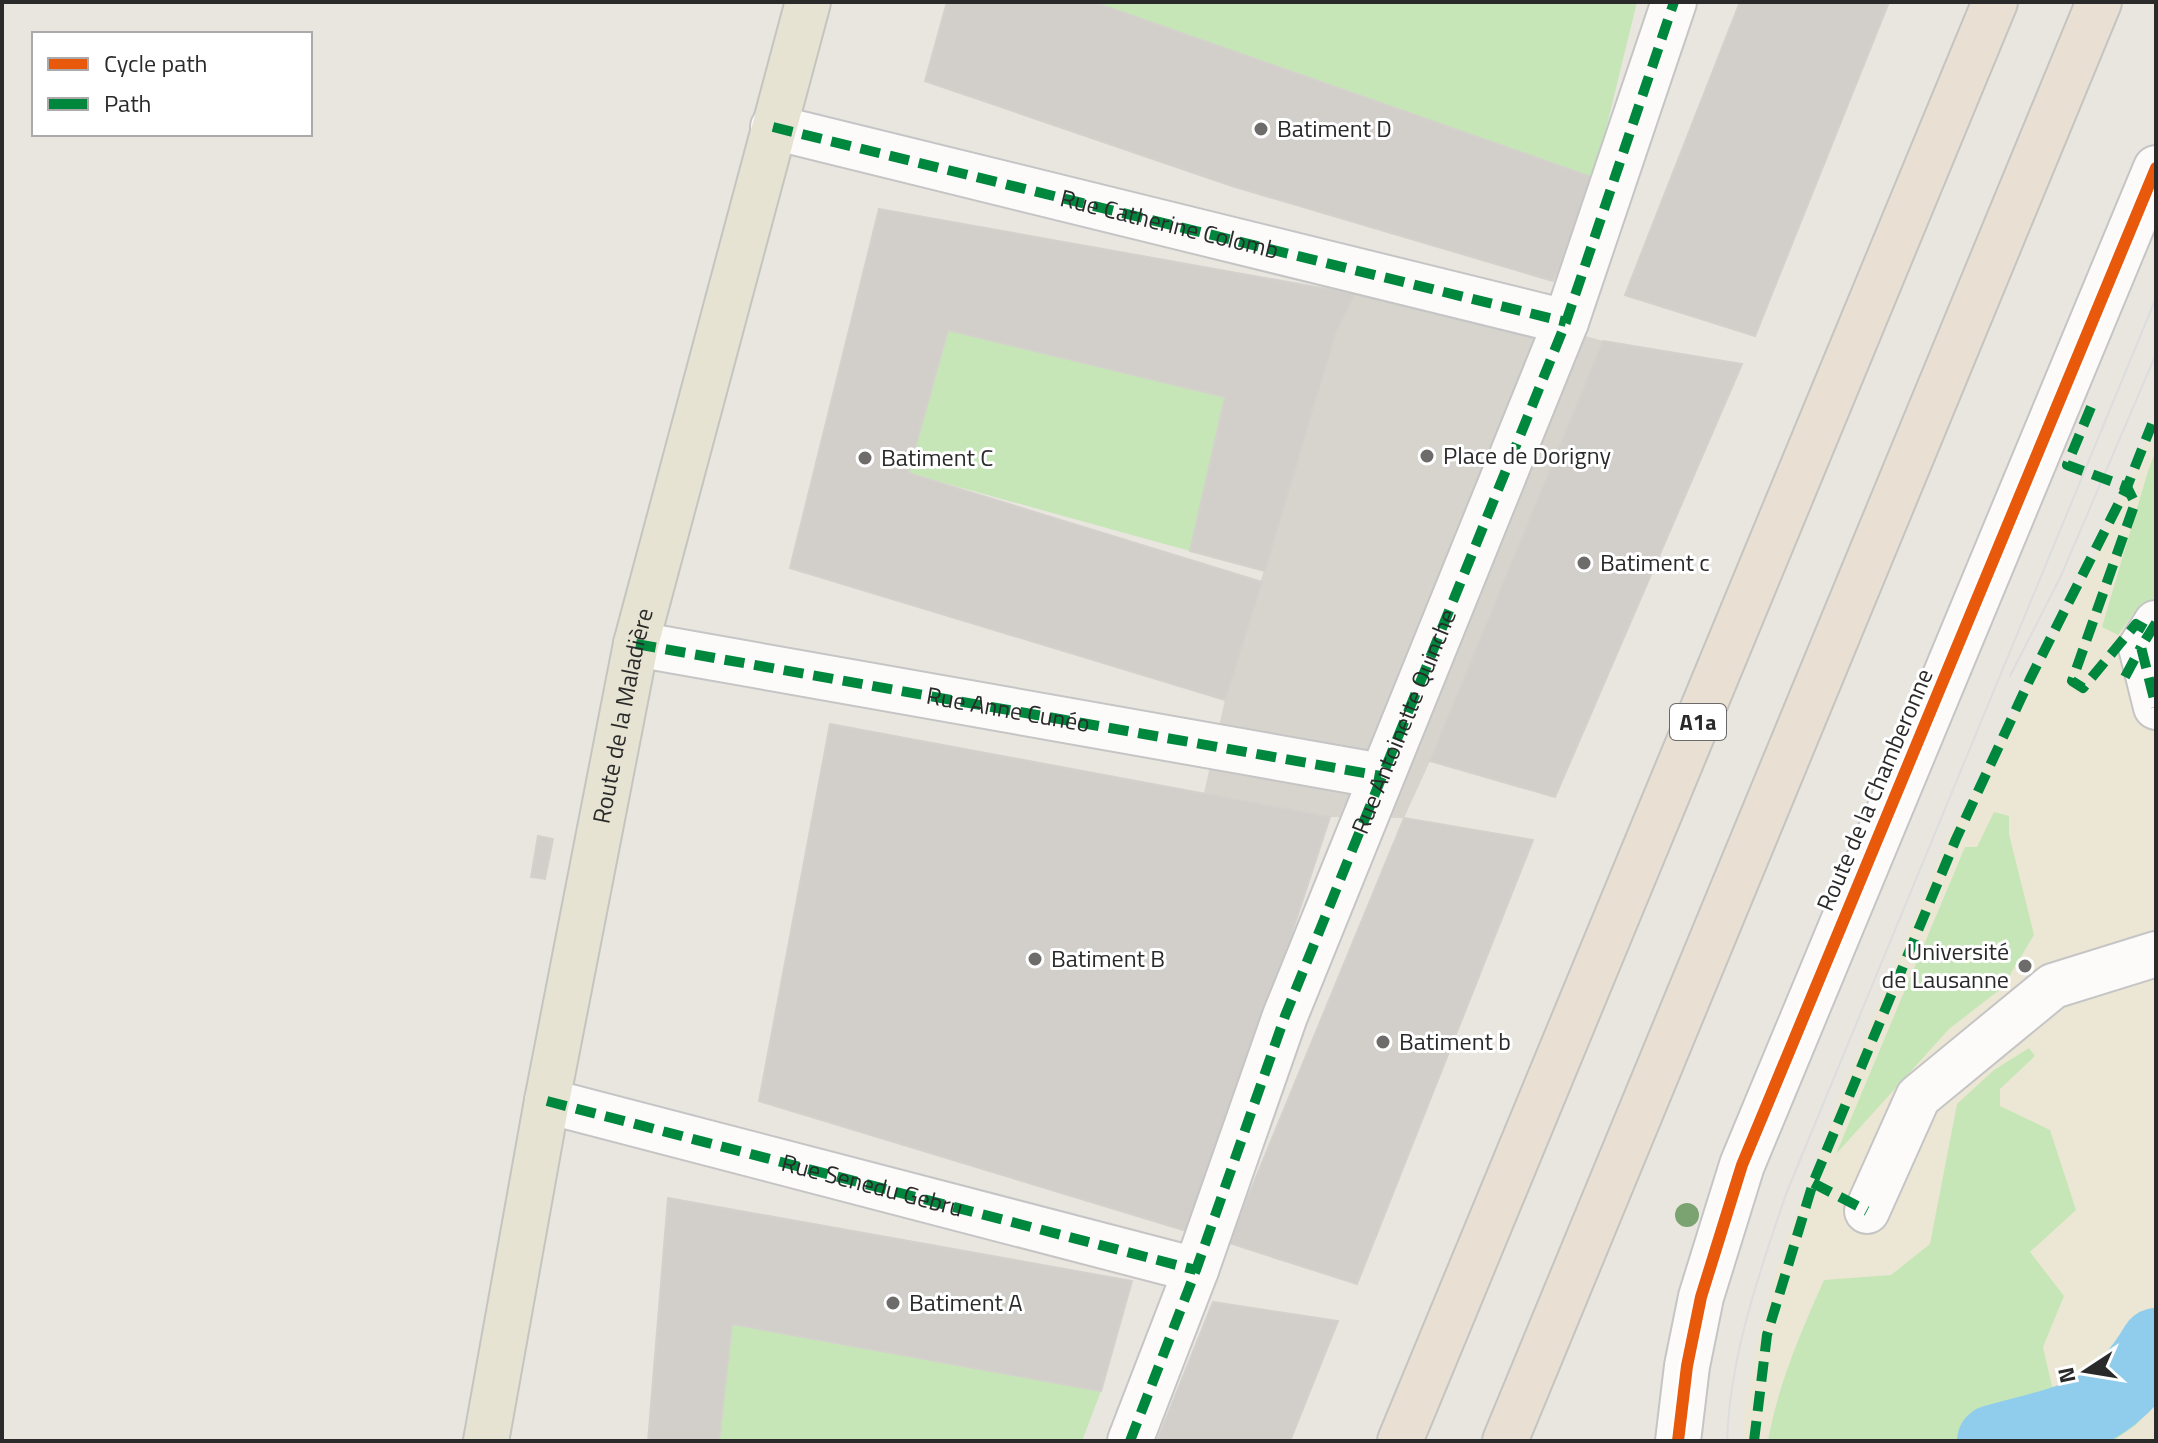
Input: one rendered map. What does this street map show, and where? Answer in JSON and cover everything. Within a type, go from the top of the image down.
[{"type":"highway","name":"A1a","points":[[1400,1441],[1995,2]]},
{"type":"highway","points":[[1505,1441],[2099,2]]},
{"type":"main road","name":"Route de la Maladière","points":[[486,1441],[547,1101],[636,644],[808,2]]},
{"type":"street","name":"Rue Antoinette Quinche","points":[[1130,1441],[1196,1270],[1285,1016],[1566,322],[1674,2]]},
{"type":"street","name":"Rue Catherine Colomb","points":[[773,127],[1566,322]]},
{"type":"street","name":"Route de la Chamberonne","points":[[1678,1441],[1687,1366],[1701,1297],[1742,1165],[2156,168]]},
{"type":"street","points":[[2156,623],[2141,647],[2156,707]]},
{"type":"street","name":"Rue Anne Cunéo","points":[[636,644],[1381,776]]},
{"type":"street","points":[[1867,1211],[1918,1097],[2053,986],[2156,954]]},
{"type":"street","name":"Rue Senedu Gebru","points":[[547,1101],[1196,1270]]},
{"type":"shaded area","name":"Place de Dorigny","points":[[1362,272],[1603,341],[1404,818],[1330,817],[1204,793],[1225,700],[1335,334]]},
{"type":"shaded area","name":"Université de Lausanne","points":[[2156,414],[2156,1441],[1743,1441],[1745,1405],[1777,1268],[1841,1094],[1948,838],[2092,563]]},
{"type":"green space","points":[[1093,2],[1637,2],[1594,178]]},
{"type":"green space","points":[[948,330],[1225,397],[1190,551],[908,473]]},
{"type":"green space","points":[[2156,450],[2156,600],[2149,612],[2133,614],[2118,635],[2102,627]]},
{"type":"green space","points":[[1994,812],[2009,816],[2009,834],[2034,935],[2002,988],[1949,1029],[1836,1154],[1965,847],[1977,847]]},
{"type":"green space","points":[[2029,1048],[2035,1056],[2000,1089],[2000,1106],[2050,1130],[2076,1210],[2030,1252],[2064,1296],[2043,1347],[2057,1408],[2073,1437],[2125,1401],[2156,1372],[2156,1400],[2136,1425],[2113,1441],[1768,1441],[1784,1379],[1824,1280],[1891,1275],[1930,1244],[1957,1104],[1994,1070]]},
{"type":"green space","points":[[732,1324],[1101,1391],[1082,1441],[719,1441]]},
{"type":"building","name":"Batiment D","points":[[947,2],[1093,2],[1594,178],[1553,281],[1232,186],[925,81]]},
{"type":"building","points":[[1740,2],[1889,2],[1755,336],[1625,295]]},
{"type":"building","name":"Batiment C","points":[[879,209],[1355,294],[1335,334],[1265,571],[1190,551],[1225,397],[948,330],[908,473],[1262,582],[1225,700],[790,568]]},
{"type":"building","name":"Batiment c","points":[[1603,341],[1742,364],[1555,797],[1430,761]]},
{"type":"building","name":"Batiment B","points":[[830,724],[1330,817],[1193,1233],[759,1101]]},
{"type":"building","name":"Batiment b","points":[[1404,818],[1533,840],[1357,1284],[1229,1243]]},
{"type":"building","points":[[538,836],[553,839],[545,879],[531,877]]},
{"type":"building","name":"Batiment A","points":[[668,1198],[1132,1281],[1101,1391],[732,1324],[719,1441],[648,1441]]},
{"type":"building","points":[[1213,1302],[1338,1321],[1290,1441],[1157,1441]]},
{"type":"waterway","points":[[1993,1441],[2066,1421],[2105,1402],[2140,1369],[2156,1344]]},
{"type":"tram line","points":[[1727,1441],[1740,1346],[1786,1194],[2156,298]]},
{"type":"tram line","points":[[2010,676],[2060,578],[2156,354]]},
{"type":"marked path","points":[[1130,1441],[1196,1270],[1285,1016],[1566,322],[1674,2]]},
{"type":"marked path","points":[[773,127],[1566,322]]},
{"type":"marked path","points":[[2091,407],[2067,465],[2127,487],[2135,503],[2072,681],[2083,688],[2136,624],[2150,632]]},
{"type":"marked path","points":[[1754,1441],[1767,1335],[1813,1183],[1956,839],[2030,679],[2127,487],[2152,424]]},
{"type":"marked path","points":[[2156,623],[2141,647],[2156,707]]},
{"type":"marked path","points":[[636,644],[1381,776]]},
{"type":"marked path","points":[[2125,677],[2141,647]]},
{"type":"marked path","points":[[547,1101],[1196,1270]]},
{"type":"marked path","points":[[1813,1183],[1867,1211]]},
{"type":"cycle path","points":[[1678,1441],[1687,1366],[1701,1297],[1742,1165],[2156,168]]},
{"type":"place","name":"Batiment D","points":[[1261,129]]},
{"type":"place","name":"Place de Dorigny","points":[[1427,456]]},
{"type":"place","name":"Batiment C","points":[[865,458]]},
{"type":"place","name":"Batiment c","points":[[1584,563]]},
{"type":"place","name":"Batiment B","points":[[1035,959]]},
{"type":"place","name":"Université de Lausanne","points":[[2025,966]]},
{"type":"place","name":"Batiment b","points":[[1383,1042]]},
{"type":"place","name":"Batiment A","points":[[893,1303]]}]
